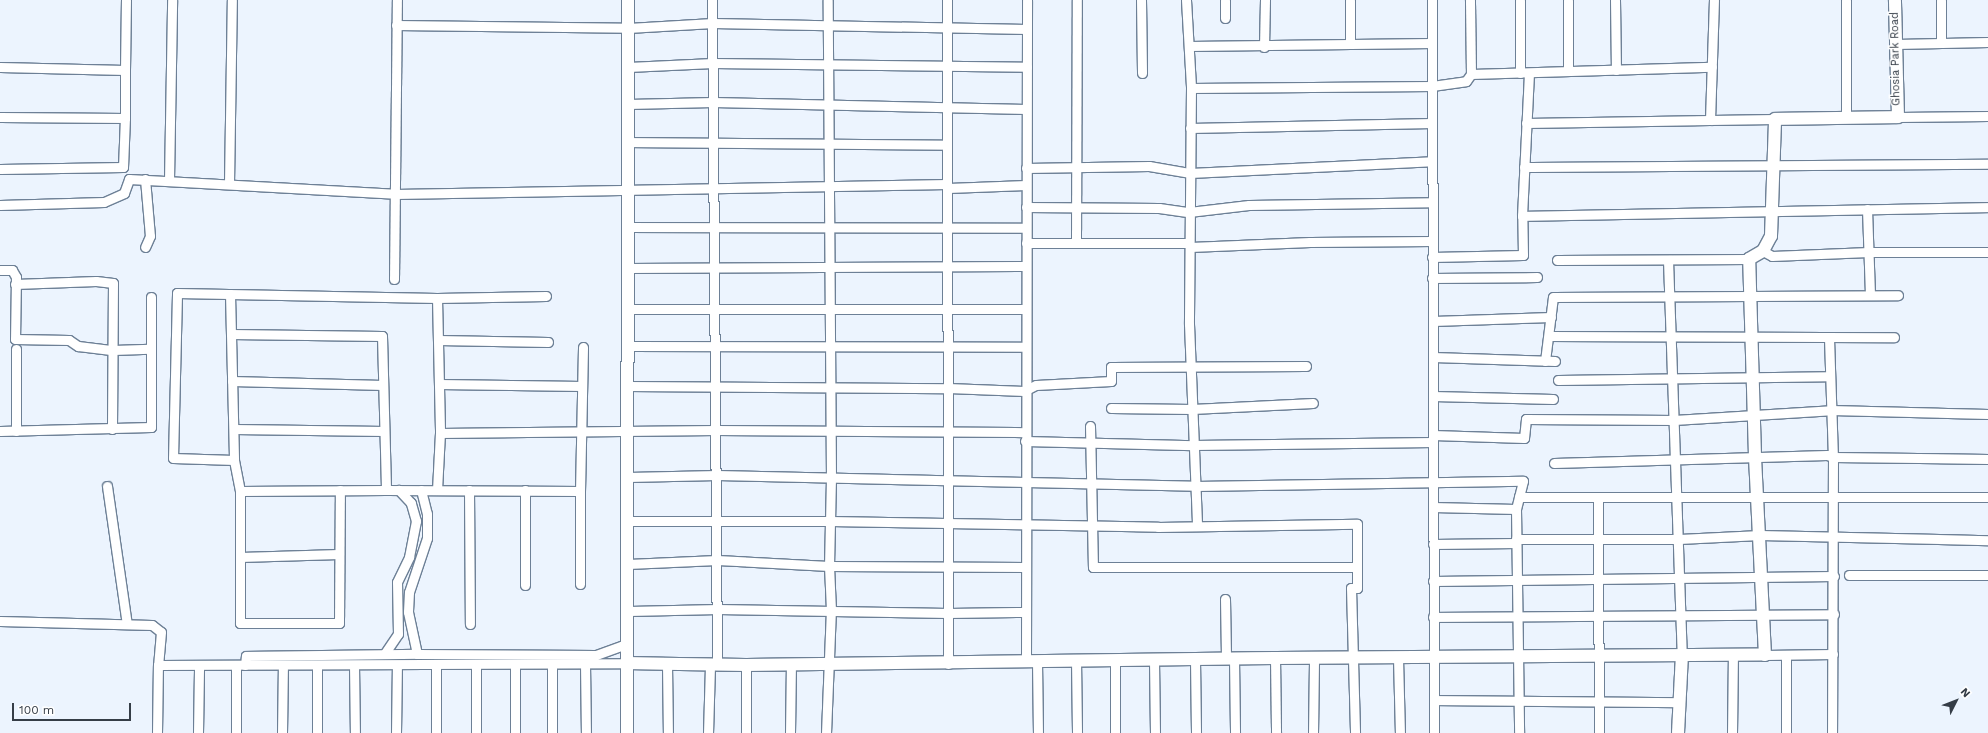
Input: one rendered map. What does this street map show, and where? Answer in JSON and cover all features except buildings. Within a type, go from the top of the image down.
[{"type":"street","points":[[0,205],[104,202],[124,193],[129,179],[123,167],[126,0]]},
{"type":"street","points":[[169,180],[172,0]]},
{"type":"street","points":[[230,183],[232,0]]},
{"type":"street","points":[[394,279],[397,0]]},
{"type":"street","points":[[627,733],[627,644],[629,611],[628,0]]},
{"type":"street","points":[[708,733],[718,609],[712,0]]},
{"type":"street","points":[[826,733],[831,610],[829,566],[831,478],[828,309],[828,0]]},
{"type":"street","points":[[947,0],[948,524],[950,566],[948,664]]},
{"type":"street","points":[[1027,0],[1026,309],[1024,391],[1026,567],[1024,612],[1031,662],[1038,733]]},
{"type":"street","points":[[1076,242],[1077,0]]},
{"type":"street","points":[[1141,0],[1142,73]]},
{"type":"street","points":[[1186,0],[1191,88],[1189,212],[1190,365],[1197,526]]},
{"type":"street","points":[[1225,18],[1226,0]]},
{"type":"street","points":[[1264,47],[1265,0]]},
{"type":"street","points":[[1350,0],[1350,44]]},
{"type":"street","points":[[1432,0],[1434,733]]},
{"type":"street","points":[[1191,88],[1432,86],[1466,81],[1471,74],[1470,0]]},
{"type":"street","points":[[1432,257],[1523,255],[1522,216],[1526,123],[1525,73],[1520,0]]},
{"type":"street","points":[[1568,0],[1568,71]]},
{"type":"street","points":[[1615,0],[1616,70]]},
{"type":"street","points":[[1710,120],[1714,0]]},
{"type":"street","points":[[1846,0],[1846,118]]},
{"type":"street","name":"Ghosia Park Road","points":[[1895,0],[1898,117]]},
{"type":"street","points":[[1941,0],[1941,43]]},
{"type":"street","points":[[396,25],[628,28],[713,23],[948,26],[1027,29]]},
{"type":"street","points":[[1896,44],[1988,42]]},
{"type":"street","points":[[1189,46],[1264,47],[1432,43]]},
{"type":"street","points":[[628,67],[713,63],[1026,67]]},
{"type":"street","points":[[0,67],[124,70]]},
{"type":"street","points":[[1471,74],[1712,67]]},
{"type":"street","points":[[628,104],[713,102],[1026,109]]},
{"type":"street","points":[[0,116],[125,118]]},
{"type":"street","points":[[1526,123],[1988,116],[1988,123]]},
{"type":"street","points":[[1557,260],[1749,259],[1763,251],[1771,236],[1775,119]]},
{"type":"street","points":[[1190,128],[1432,123]]},
{"type":"street","points":[[628,142],[947,145]]},
{"type":"street","points":[[1026,168],[1149,166],[1190,172],[1432,161]]},
{"type":"street","points":[[1524,167],[1774,167],[1988,164]]},
{"type":"street","points":[[0,169],[123,167]]},
{"type":"street","points":[[129,179],[230,183],[394,194],[714,187],[1026,185]]},
{"type":"street","points":[[145,179],[150,236],[145,246]]},
{"type":"street","points":[[1522,216],[1988,207],[1988,200]]},
{"type":"street","points":[[1026,207],[1159,208],[1189,212],[1249,205],[1432,202]]},
{"type":"street","points":[[1867,209],[1870,295]]},
{"type":"street","points":[[628,227],[715,226],[1026,228]]},
{"type":"street","points":[[1026,244],[1076,242],[1189,245],[1432,241]]},
{"type":"street","points":[[1763,251],[1772,256],[1869,252],[1988,252]]},
{"type":"street","points":[[1749,259],[1752,378],[1755,414],[1755,456],[1765,655]]},
{"type":"street","points":[[1668,260],[1683,615],[1678,733]]},
{"type":"street","points":[[628,268],[1026,266]]},
{"type":"street","points":[[0,270],[12,270],[15,284],[15,339],[69,340],[78,346],[112,350],[150,349]]},
{"type":"street","points":[[1432,278],[1537,277]]},
{"type":"street","points":[[15,284],[96,281],[113,283],[112,429]]},
{"type":"street","points":[[234,460],[173,458],[177,293],[437,298],[546,296]]},
{"type":"street","points":[[230,294],[234,460],[240,491],[240,623],[338,623],[340,490]]},
{"type":"street","points":[[1433,357],[1550,361],[1549,336],[1553,297],[1898,295]]},
{"type":"street","points":[[0,431],[150,427],[151,297]]},
{"type":"street","points":[[437,298],[440,433],[437,490]]},
{"type":"street","points":[[628,309],[1026,309]]},
{"type":"street","points":[[1433,321],[1551,316]]},
{"type":"street","points":[[231,334],[382,336],[386,490]]},
{"type":"street","points":[[1549,336],[1751,338],[1894,337]]},
{"type":"street","points":[[1828,338],[1828,376],[1833,457],[1832,495],[1834,614],[1832,733]]},
{"type":"street","points":[[438,340],[548,342]]},
{"type":"street","points":[[628,346],[716,345],[1025,347]]},
{"type":"street","points":[[580,584],[583,347]]},
{"type":"street","points":[[16,349],[16,430]]},
{"type":"street","points":[[628,386],[948,388],[1024,391],[1036,385],[1111,381],[1111,367],[1190,365],[1306,366]]},
{"type":"street","points":[[1558,380],[1828,376]]},
{"type":"street","points":[[232,382],[383,385]]},
{"type":"street","points":[[439,384],[582,386]]},
{"type":"street","points":[[1433,396],[1553,399]]},
{"type":"street","points":[[1111,408],[1192,409],[1313,404]]},
{"type":"street","points":[[440,433],[628,430],[948,432],[1090,443],[1194,445],[1524,438],[1526,419],[1674,420],[1831,410],[1988,414]]},
{"type":"street","points":[[1090,426],[1093,566],[1357,567]]},
{"type":"street","points":[[234,429],[384,431]]},
{"type":"street","points":[[1554,463],[1827,455],[1833,457],[1988,459]]},
{"type":"street","points":[[628,477],[717,475],[948,480],[1025,480],[1092,484],[1195,486],[1433,480],[1522,481],[1516,509],[1519,733]]},
{"type":"street","points":[[107,486],[127,624]]},
{"type":"street","points":[[385,653],[398,634],[397,582],[410,557],[416,521],[411,503],[399,490]]},
{"type":"street","points":[[417,654],[408,612],[409,592],[427,538],[427,514],[421,490]]},
{"type":"street","points":[[469,490],[470,624]]},
{"type":"street","points":[[526,490],[526,585]]},
{"type":"street","points":[[240,491],[580,490]]},
{"type":"street","points":[[1519,497],[1832,495],[1988,497]]},
{"type":"street","points":[[1598,497],[1599,733]]},
{"type":"street","points":[[1433,507],[1516,509]]},
{"type":"street","points":[[628,521],[830,520],[948,524],[1197,526],[1357,524],[1357,588],[1351,588],[1355,733]]},
{"type":"street","points":[[1433,544],[1598,539],[1679,539],[1760,535],[1988,540]]},
{"type":"street","points":[[240,557],[339,554]]},
{"type":"street","points":[[628,564],[717,560],[829,566],[1026,567]]},
{"type":"street","points":[[1849,575],[1988,575]]},
{"type":"street","points":[[1433,581],[1834,576]]},
{"type":"street","points":[[1225,599],[1235,733]]},
{"type":"street","points":[[629,611],[718,609],[948,613],[1024,612]]},
{"type":"street","points":[[1433,617],[1834,614]]},
{"type":"street","points":[[0,621],[127,624],[158,627],[161,632],[158,665],[157,733]]},
{"type":"street","points":[[596,655],[627,644]]},
{"type":"street","points":[[236,733],[240,666],[246,656],[385,653],[596,655],[627,661],[667,665],[791,665],[948,664],[1076,660],[1154,661],[1275,658],[1353,659],[1833,654]]},
{"type":"street","points":[[1786,654],[1786,733]]},
{"type":"street","points":[[1732,733],[1733,655]]},
{"type":"street","points":[[1275,658],[1276,733]]},
{"type":"street","points":[[1313,733],[1314,658]]},
{"type":"street","points":[[1398,658],[1400,733]]},
{"type":"street","points":[[1076,660],[1077,733]]},
{"type":"street","points":[[1115,660],[1115,733]]},
{"type":"street","points":[[1195,660],[1196,733]]},
{"type":"street","points":[[158,665],[585,664],[627,661]]},
{"type":"street","points":[[1154,661],[1154,733]]},
{"type":"street","points":[[436,664],[436,733]]},
{"type":"street","points":[[476,664],[476,733]]},
{"type":"street","points":[[515,664],[515,733]]},
{"type":"street","points":[[552,664],[552,733]]},
{"type":"street","points":[[585,664],[586,733]]},
{"type":"street","points":[[282,733],[283,665]]},
{"type":"street","points":[[317,665],[317,733]]},
{"type":"street","points":[[354,665],[355,733]]},
{"type":"street","points":[[396,733],[397,665]]},
{"type":"street","points":[[667,665],[668,733]]},
{"type":"street","points":[[746,665],[746,733]]},
{"type":"street","points":[[790,733],[791,665]]},
{"type":"street","points":[[198,733],[200,666]]},
{"type":"street","points":[[1434,700],[1679,702]]}]
